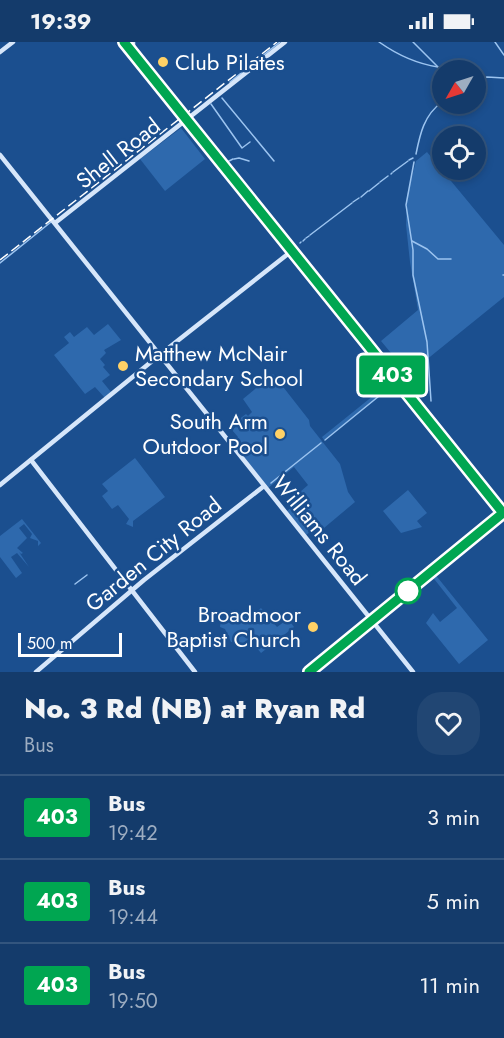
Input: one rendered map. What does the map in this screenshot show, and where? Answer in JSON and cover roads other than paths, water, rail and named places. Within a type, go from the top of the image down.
[{"type":"street","points":[[0,52],[13,42]]},
{"type":"street","points":[[125,42],[154,77]]},
{"type":"street","points":[[125,42],[504,514],[309,672]]},
{"type":"street","points":[[133,42],[133,49]]},
{"type":"street","name":"Shell Road","points":[[55,223],[285,42]]},
{"type":"street","name":"Williams Road","points":[[0,155],[413,672]]},
{"type":"street","points":[[0,485],[292,250]]},
{"type":"street","points":[[31,460],[195,672]]},
{"type":"street","name":"Garden City Road","points":[[36,672],[131,592],[264,486]]},
{"type":"waterway","points":[[230,82],[280,42]]},
{"type":"waterway","points":[[379,42],[407,58],[432,66]]},
{"type":"waterway","points":[[413,42],[432,61]]},
{"type":"waterway","points":[[495,42],[504,55]]},
{"type":"waterway","points":[[486,77],[504,78]]},
{"type":"waterway","points":[[222,98],[274,161]]},
{"type":"waterway","points":[[211,104],[242,148],[250,142]]},
{"type":"waterway","points":[[416,154],[421,132],[432,112]]},
{"type":"waterway","points":[[409,160],[413,158]]},
{"type":"waterway","points":[[225,163],[233,159]]},
{"type":"waterway","points":[[234,159],[249,161]]},
{"type":"waterway","points":[[393,172],[408,161]]},
{"type":"waterway","points":[[225,162],[228,167]]},
{"type":"waterway","points":[[414,162],[406,205],[413,250],[413,275],[427,342],[431,401]]},
{"type":"waterway","points":[[380,182],[388,176]]},
{"type":"waterway","points":[[369,191],[379,183]]},
{"type":"waterway","points":[[361,197],[368,191]]},
{"type":"waterway","points":[[353,202],[359,198]]},
{"type":"waterway","points":[[310,235],[352,203]]},
{"type":"waterway","points":[[0,263],[51,222]]},
{"type":"waterway","points":[[412,241],[427,249],[438,259],[451,259]]},
{"type":"waterway","points":[[325,440],[395,383]]},
{"type":"waterway","points":[[271,483],[321,443]]},
{"type":"waterway","points":[[75,584],[87,575]]},
{"type":"railway","points":[[0,260],[277,42]]},
{"type":"place","name":"Club Pilates","points":[[163,62]]},
{"type":"place","name":"Matthew McNair Secondary School","points":[[123,366]]},
{"type":"place","name":"South Arm Outdoor Pool","points":[[280,434]]},
{"type":"place","name":"Broadmoor Baptist Church","points":[[313,627]]}]
